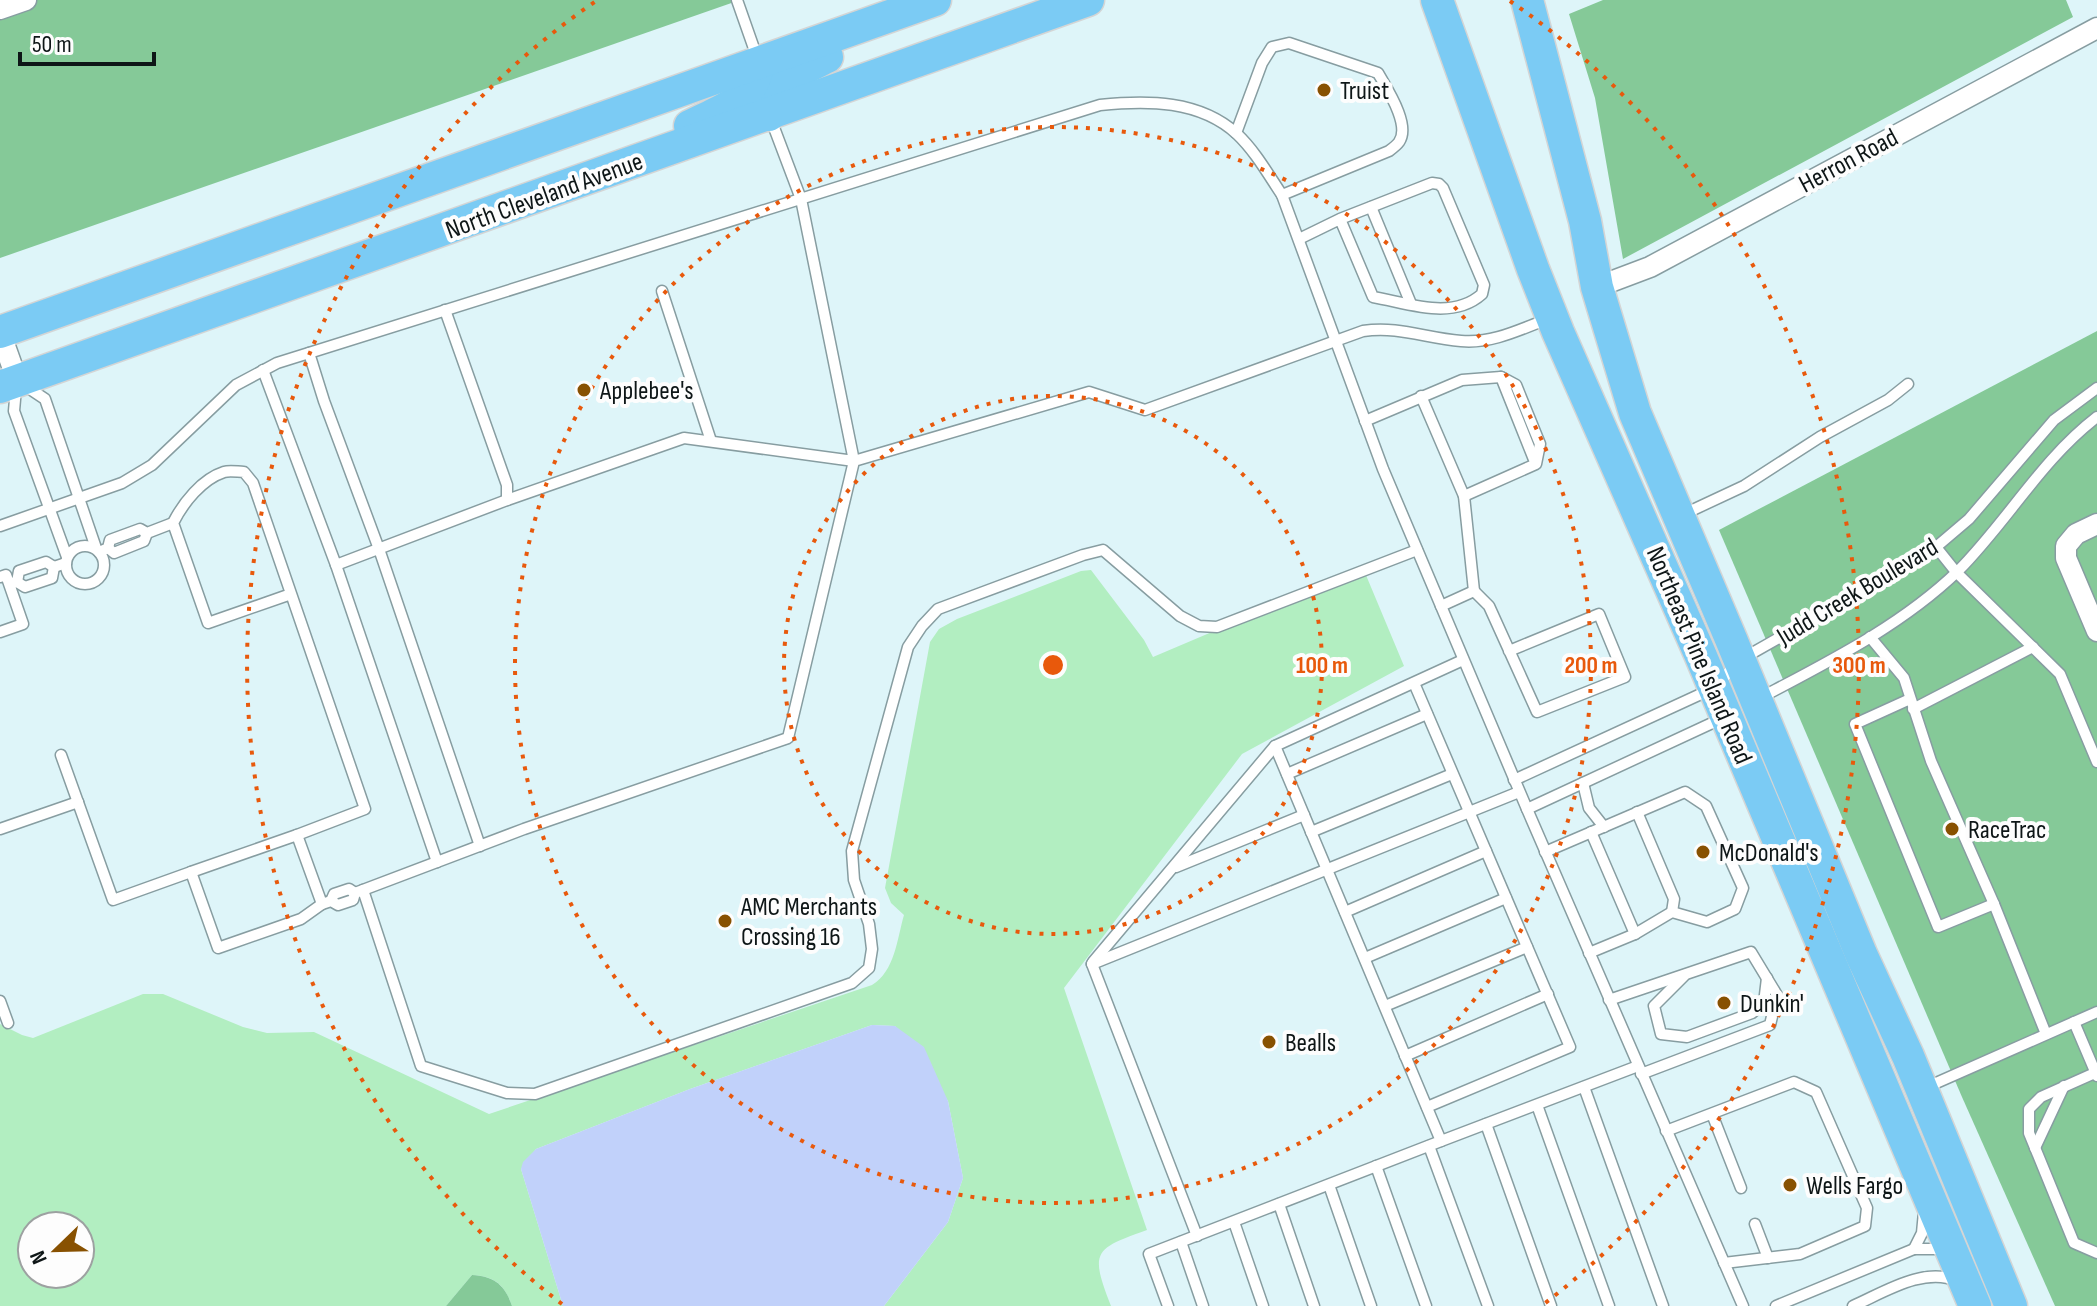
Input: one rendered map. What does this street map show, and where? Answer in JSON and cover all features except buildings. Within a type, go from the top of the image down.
[{"type":"main road","name":"North Cleveland Avenue","points":[[0,332],[935,0]]},
{"type":"main road","points":[[769,115],[769,103],[777,88],[791,75],[942,0]]},
{"type":"main road","name":"North Cleveland Avenue","points":[[9,384],[1088,0]]},
{"type":"main road","name":"Northeast Pine Island Road","points":[[1437,0],[1552,318],[1736,704],[1861,954],[1922,1089],[2011,1306]]},
{"type":"main road","name":"Northeast Pine Island Road","points":[[1532,6],[1585,221],[1597,287],[1635,413],[1740,660],[1736,704],[1972,1297]]},
{"type":"main road","points":[[588,180],[741,99],[755,81],[759,63]]},
{"type":"main road","points":[[1953,1249],[1966,1252],[1978,1261],[2000,1306]]},
{"type":"street","points":[[0,9],[26,0]]},
{"type":"street","name":"Herron Road","points":[[1597,287],[1650,267],[2097,28]]},
{"type":"street","points":[[0,332],[9,384]]},
{"type":"street","points":[[2097,524],[2076,534],[2066,546],[2066,558],[2090,594],[2097,631]]},
{"type":"lane","points":[[737,0],[759,63]]},
{"type":"lane","points":[[1236,133],[1262,63],[1272,47],[1289,43],[1378,73],[1393,100],[1403,128],[1401,140],[1389,151],[1282,195]]},
{"type":"lane","points":[[0,526],[122,483],[152,465],[236,385],[263,370],[309,353],[1100,105],[1137,101],[1170,104],[1204,113],[1236,133],[1260,161],[1282,195],[1365,421],[1417,550],[1743,1306]]},
{"type":"lane","points":[[191,872],[218,948],[301,919],[326,902],[338,905],[353,900],[359,891],[788,738],[854,461],[801,199],[769,115]]},
{"type":"lane","points":[[1299,239],[1340,219],[1432,183],[1439,184],[1484,285],[1482,294],[1462,307],[1445,310],[1373,297],[1340,219]]},
{"type":"lane","points":[[1371,207],[1411,304]]},
{"type":"lane","points":[[662,291],[711,441]]},
{"type":"lane","points":[[445,310],[507,485],[507,500]]},
{"type":"lane","points":[[336,565],[507,500],[684,438],[854,461],[1089,392],[1145,410],[1363,331],[1386,328],[1462,341],[1480,341],[1498,338],[1552,318]]},
{"type":"lane","points":[[309,353],[480,846]]},
{"type":"lane","points":[[263,370],[336,565],[437,862]]},
{"type":"lane","points":[[1365,421],[1462,380],[1501,377],[1516,385],[1540,444],[1536,464],[1464,496]]},
{"type":"lane","points":[[9,384],[45,399],[79,498],[101,549],[103,570],[91,583],[73,580],[14,411],[9,384]]},
{"type":"lane","points":[[1679,517],[1744,486],[1820,437],[1888,400],[1908,384]]},
{"type":"lane","name":"Judd Creek Boulevard","points":[[1740,660],[1936,547],[1969,519],[2054,420],[2097,388]]},
{"type":"lane","points":[[1421,396],[1464,496],[1474,591],[1489,606],[1509,651],[1537,712],[1625,677],[1599,614],[1509,651]]},
{"type":"lane","name":"Judd Creek Boulevard","points":[[1736,704],[1870,637],[1929,597],[2008,515],[2045,466],[2097,417]]},
{"type":"lane","points":[[9,581],[25,587],[52,578],[54,567],[82,546],[114,553],[144,541],[147,533],[173,523],[182,506],[210,480],[226,471],[244,472],[253,483],[365,809],[113,900],[61,755]]},
{"type":"lane","points":[[173,523],[208,623],[291,594]]},
{"type":"lane","points":[[1936,547],[1956,572],[2060,674],[2097,762]]},
{"type":"lane","points":[[359,891],[421,1066],[507,1093],[535,1094],[852,983],[869,968],[872,949],[869,924],[854,880],[852,851],[908,647],[938,609],[1103,550],[1180,616],[1199,626],[1217,627],[1417,550]]},
{"type":"lane","points":[[9,581],[19,571],[46,562],[54,567]]},
{"type":"lane","points":[[0,632],[23,624],[9,581]]},
{"type":"lane","points":[[1441,606],[1474,591]]},
{"type":"lane","points":[[1870,637],[1904,678],[1931,761],[1994,904],[2046,1034]]},
{"type":"lane","points":[[1994,904],[1938,927],[1855,724],[1912,704],[2033,647]]},
{"type":"lane","points":[[1092,964],[1275,746],[1463,660]]},
{"type":"lane","points":[[1414,683],[1570,1047],[1427,1107]]},
{"type":"lane","points":[[1514,780],[1736,704]]},
{"type":"lane","points":[[1527,809],[1736,704]]},
{"type":"lane","points":[[1287,774],[1427,714]]},
{"type":"lane","points":[[1275,746],[1441,1141]]},
{"type":"lane","points":[[1311,832],[1452,774]]},
{"type":"lane","points":[[1583,783],[1589,808],[1604,827]]},
{"type":"lane","points":[[1092,964],[1519,792]]},
{"type":"lane","points":[[1545,852],[1685,792],[1706,806],[1743,888],[1735,909],[1707,922],[1672,912],[1635,934],[1589,953]]},
{"type":"lane","points":[[0,829],[78,802]]},
{"type":"lane","points":[[1637,812],[1674,899],[1672,912]]},
{"type":"lane","points":[[1172,868],[1304,815]]},
{"type":"lane","points":[[1591,832],[1635,934]]},
{"type":"lane","points":[[297,835],[326,902]]},
{"type":"lane","points":[[1345,912],[1486,851]]},
{"type":"lane","points":[[1365,958],[1506,898]]},
{"type":"lane","points":[[1385,1006],[1527,947]]},
{"type":"lane","points":[[1168,1306],[1149,1254],[1584,1087],[1770,1025],[1777,995],[1751,952],[1609,1000]]},
{"type":"lane","points":[[1092,964],[1197,1236]]},
{"type":"lane","points":[[1686,975],[1654,1006],[1661,1034],[1687,1037],[1752,1013],[1764,1003],[1767,978]]},
{"type":"lane","points":[[1405,1056],[1548,994]]},
{"type":"lane","points":[[0,1001],[8,1023]]},
{"type":"lane","points":[[1922,1089],[2097,1012]]},
{"type":"lane","points":[[2074,1022],[2096,1074],[2041,1097],[2029,1109],[2029,1133],[2074,1243],[2097,1253]]},
{"type":"lane","points":[[1666,1131],[1794,1082],[1816,1092],[1867,1208],[1865,1226],[1800,1254],[1724,1263]]},
{"type":"lane","points":[[2035,1148],[2064,1086]]},
{"type":"lane","points":[[1584,1087],[1663,1306]]},
{"type":"lane","points":[[1537,1105],[1609,1306]]},
{"type":"lane","points":[[1712,1114],[1741,1188]]},
{"type":"lane","points":[[1486,1124],[1551,1306]]},
{"type":"lane","points":[[1429,1146],[1488,1306]]},
{"type":"lane","points":[[1914,1249],[1922,1233],[1925,1211],[1917,1163]]},
{"type":"lane","points":[[1376,1166],[1426,1306]]},
{"type":"lane","points":[[1329,1185],[1371,1306]]},
{"type":"lane","points":[[1279,1204],[1314,1306]]},
{"type":"lane","points":[[1234,1222],[1263,1306]]},
{"type":"lane","points":[[1755,1224],[1768,1258]]},
{"type":"lane","points":[[1181,1242],[1203,1306]]},
{"type":"lane","points":[[1776,1306],[1914,1249],[1953,1249]]},
{"type":"lane","points":[[1853,1306],[1917,1279],[1934,1276],[1947,1276],[1972,1297]]},
{"type":"green space","points":[[10,0],[740,0],[0,258],[0,3]]},
{"type":"green space","points":[[1603,0],[2066,0],[2073,17],[1623,259],[1595,98],[1569,14]]},
{"type":"green space","points":[[2097,331],[2097,1306],[2055,1306],[1719,530]]},
{"type":"green space","points":[[1363,568],[1404,666],[1242,754],[1064,988],[1147,1230],[1116,1242],[1101,1255],[1100,1274],[1111,1306],[884,1306],[948,1222],[963,1178],[948,1101],[895,1026],[872,1025],[690,1089],[536,1149],[521,1169],[563,1306],[512,1306],[498,1283],[487,1277],[472,1275],[446,1306],[0,1306],[0,1024],[33,1038],[143,994],[163,994],[243,1027],[267,1033],[314,1032],[489,1114],[872,985],[880,979],[894,954],[904,915],[891,903],[885,888],[930,642],[939,629],[957,619],[1081,571],[1091,570],[1144,640],[1153,657]]},
{"type":"green space","points":[[472,1275],[487,1277],[498,1283],[512,1306],[446,1306]]},
{"type":"water","points":[[872,1025],[895,1026],[924,1047],[948,1101],[963,1178],[948,1222],[884,1306],[563,1306],[521,1169],[523,1162],[536,1149],[690,1089]]},
{"type":"place","name":"Truist","points":[[1324,90]]},
{"type":"place","name":"Applebee's","points":[[584,390]]},
{"type":"place","name":"RaceTrac","points":[[1952,829]]},
{"type":"place","name":"McDonald's","points":[[1703,852]]},
{"type":"place","name":"AMC Merchants Crossing 16","points":[[725,921]]},
{"type":"place","name":"Dunkin'","points":[[1724,1003]]},
{"type":"place","name":"Bealls","points":[[1269,1042]]},
{"type":"place","name":"Wells Fargo","points":[[1790,1185]]}]
